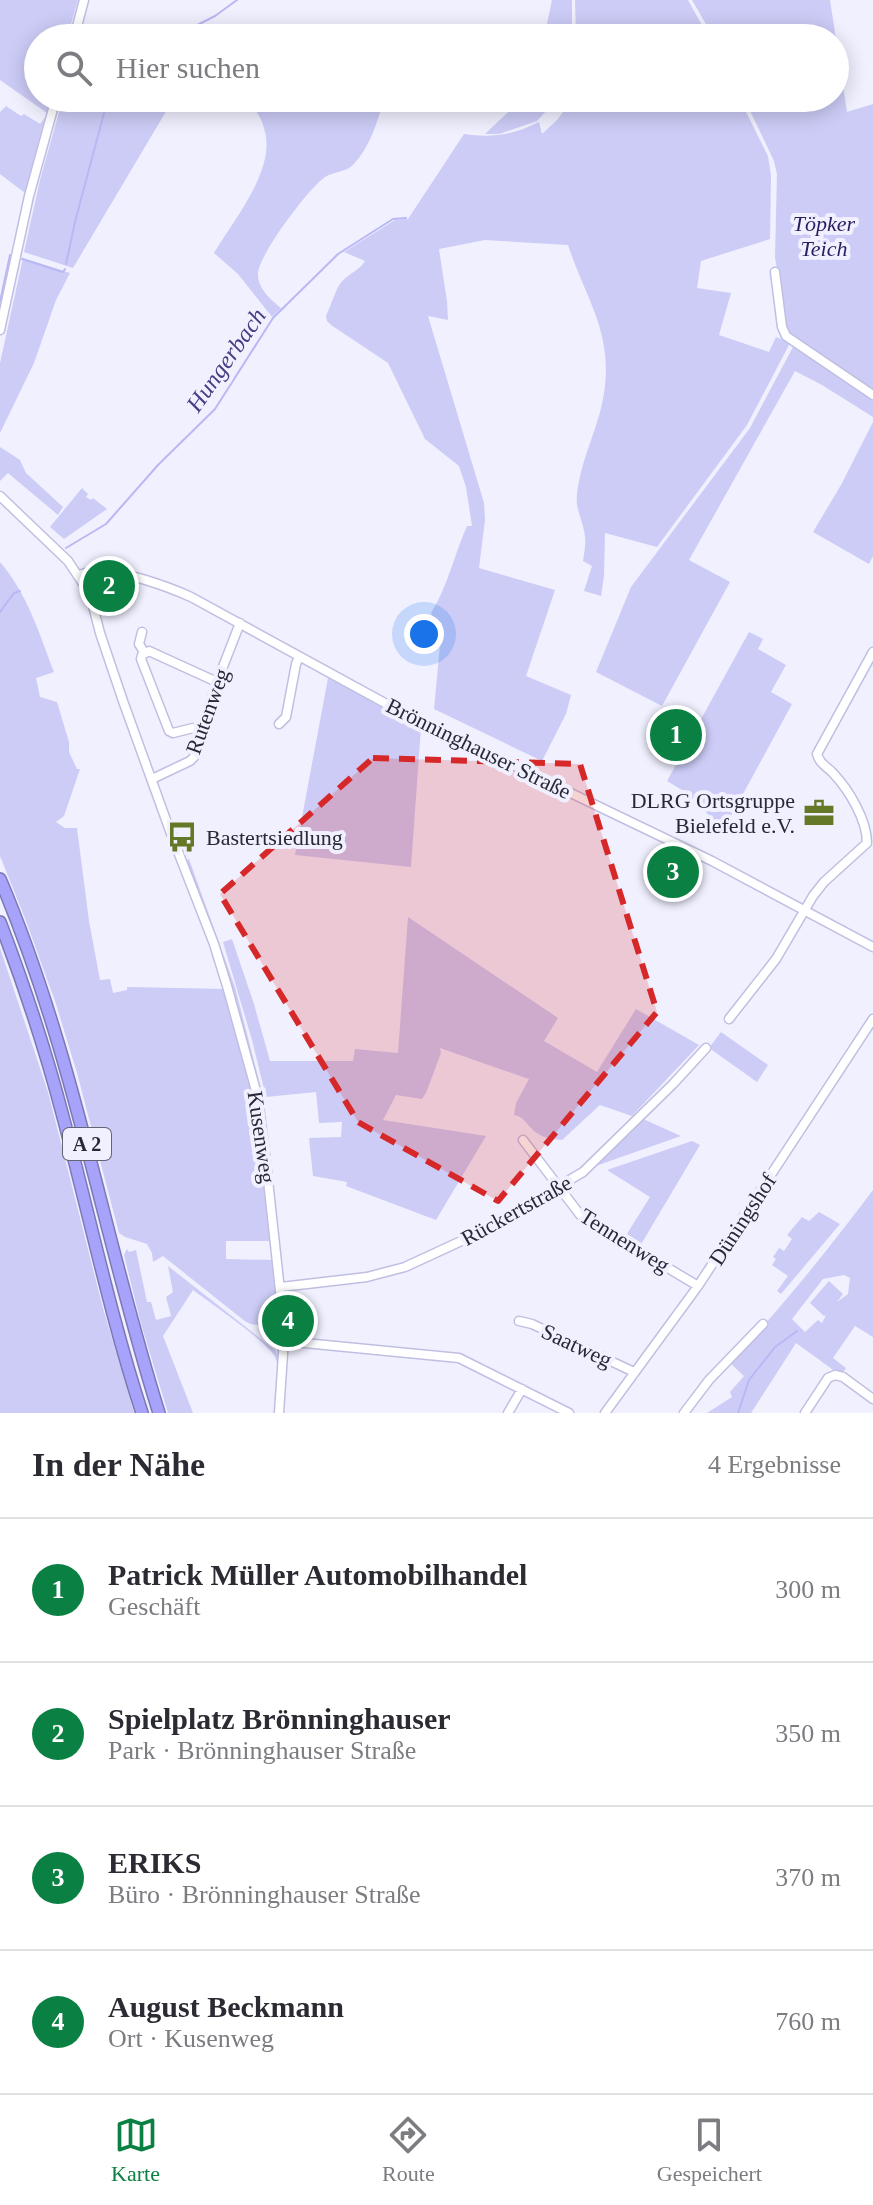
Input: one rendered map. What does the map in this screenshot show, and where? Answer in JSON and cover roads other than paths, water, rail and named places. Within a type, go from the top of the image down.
[{"type":"highway","name":"A 2","points":[[0,879],[18,922],[60,1046],[130,1316],[159,1413]]},
{"type":"highway","name":"A 2","points":[[0,922],[39,1032],[142,1413]]},
{"type":"street","points":[[78,24],[84,0]]},
{"type":"street","points":[[0,330],[29,196],[52,112]]},
{"type":"street","points":[[775,272],[782,327],[786,336],[873,395]]},
{"type":"street","name":"Kusenweg","points":[[0,496],[79,575],[92,618],[219,958],[258,1098],[281,1287],[284,1341],[279,1413]]},
{"type":"street","name":"Brönninghauser Straße","points":[[79,575],[99,571],[156,584],[191,597],[394,708],[700,855],[873,947]]},
{"type":"street","name":"Rutenweg","points":[[152,779],[192,759],[240,623]]},
{"type":"street","points":[[142,632],[138,642],[144,652]]},
{"type":"street","points":[[144,652],[151,652],[217,682]]},
{"type":"street","points":[[144,652],[141,659],[169,731],[202,730]]},
{"type":"street","points":[[729,1019],[776,959],[831,873],[867,843],[856,807],[817,754],[873,652]]},
{"type":"street","points":[[279,724],[286,717],[299,657]]},
{"type":"street","name":"Düningshof","points":[[605,1413],[698,1286],[873,1019]]},
{"type":"street","name":"Rückertstraße","points":[[281,1287],[367,1277],[405,1267],[485,1230],[586,1169],[706,1048]]},
{"type":"street","name":"Tennenweg","points":[[523,1140],[581,1216],[698,1286]]},
{"type":"street","name":"Saatweg","points":[[519,1321],[532,1324],[634,1372]]},
{"type":"street","points":[[684,1413],[709,1380],[763,1324]]},
{"type":"street","points":[[284,1341],[459,1358],[569,1413]]},
{"type":"street","points":[[805,1413],[828,1378],[835,1375],[843,1377],[873,1399]]},
{"type":"street","points":[[508,1413],[522,1389]]},
{"type":"waterway","points":[[199,24],[237,0]]},
{"type":"waterway","points":[[66,264],[104,112]]},
{"type":"waterway","name":"Hungerbach","points":[[66,548],[106,524],[158,465],[215,409],[273,318],[338,254],[393,219],[406,218]]},
{"type":"waterway","points":[[0,302],[10,255]]},
{"type":"waterway","points":[[22,259],[63,272],[65,269]]},
{"type":"waterway","name":"Hungerbach","points":[[0,612],[14,593],[20,591]]},
{"type":"waterway","points":[[738,1413],[749,1380],[775,1347],[797,1331]]},
{"type":"place","name":"Spielplatz Brönninghauser","points":[[109,586]]},
{"type":"place","name":"Patrick Müller Automobilhandel","points":[[676,735]]},
{"type":"place","name":"DLRG Ortsgruppe Bielefeld e.V.","points":[[819,813]]},
{"type":"place","name":"Bastertsiedlung","points":[[182,837]]},
{"type":"place","name":"ERIKS","points":[[673,872]]},
{"type":"place","name":"August Beckmann","points":[[288,1321]]},
{"type":"park label","name":"Töpker Teich","points":[[824,236]]}]
